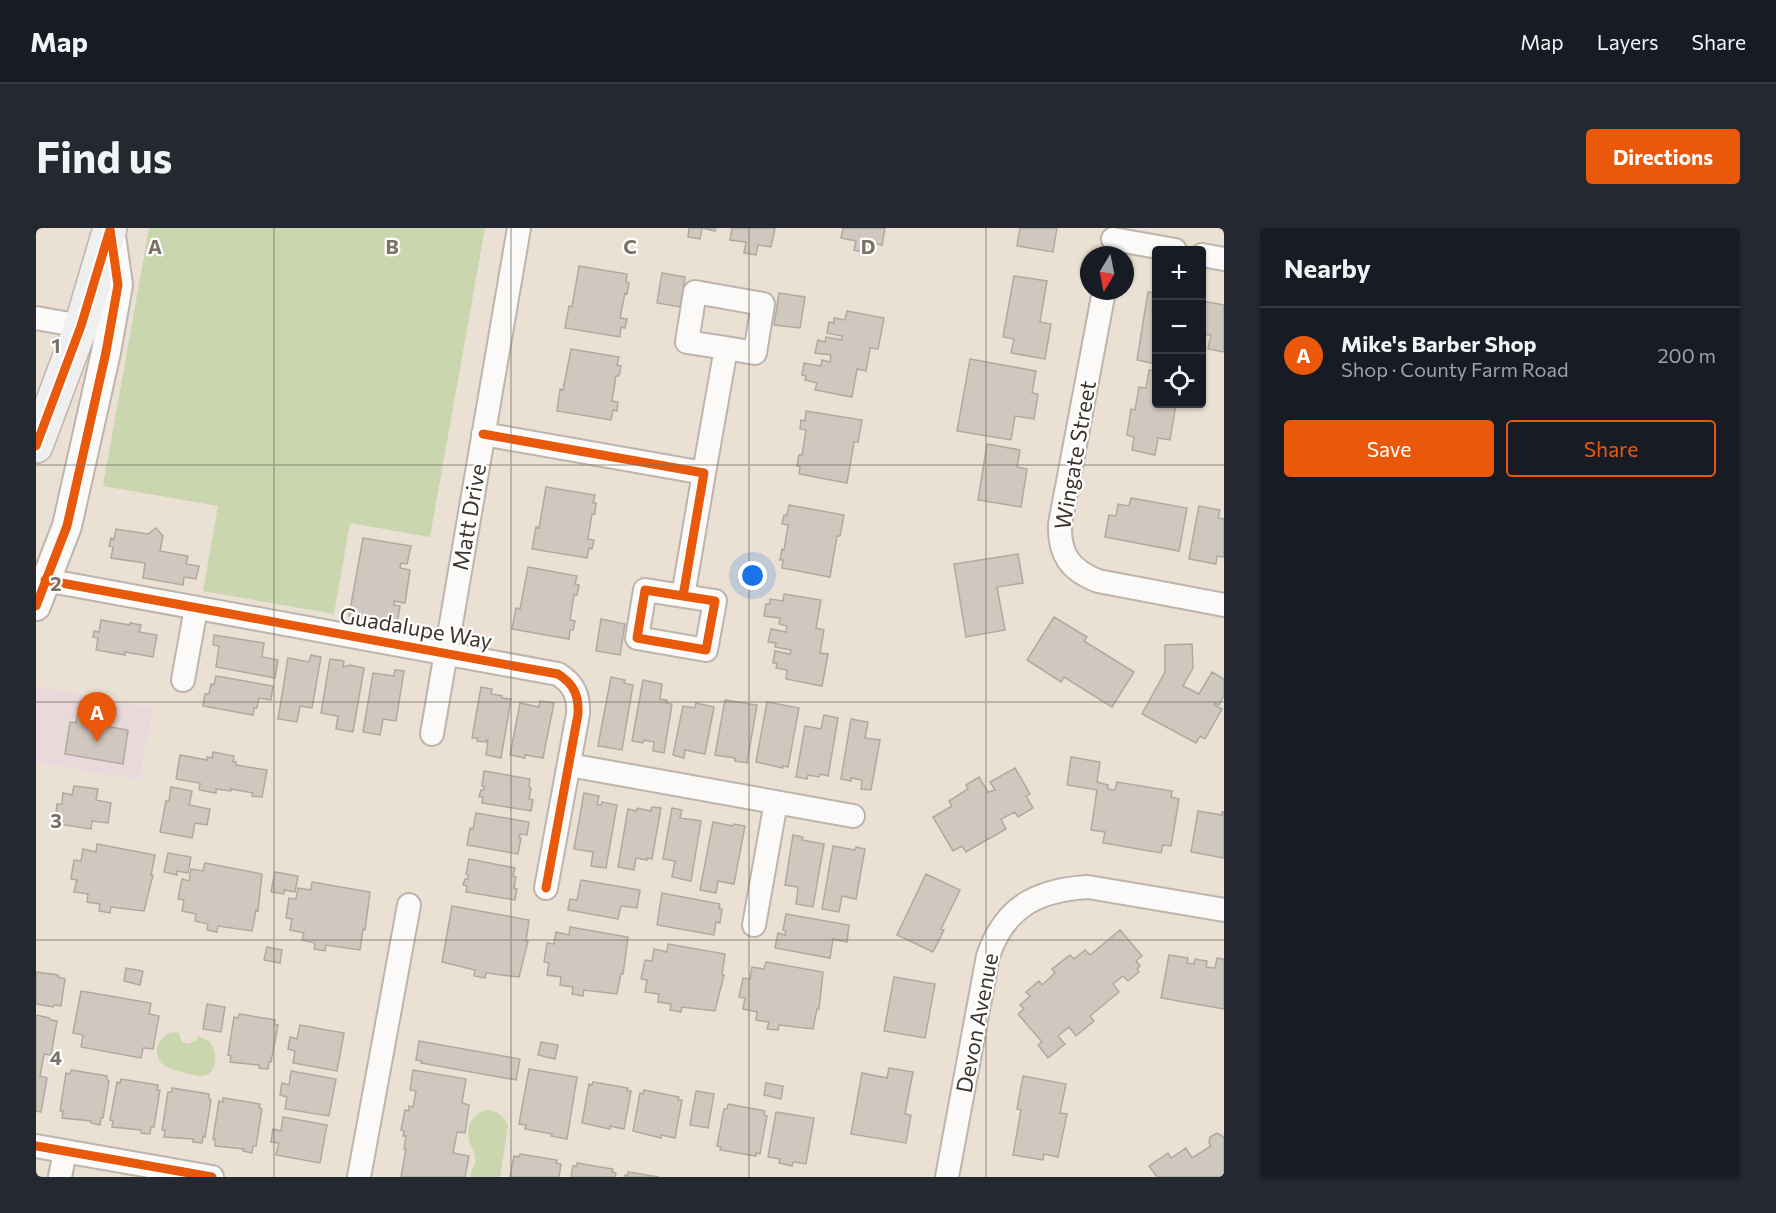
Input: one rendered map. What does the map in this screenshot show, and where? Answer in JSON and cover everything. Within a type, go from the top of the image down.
[{"type":"main road","points":[[36,446],[81,326],[110,228]]},
{"type":"street","points":[[40,593],[67,526],[118,285],[110,228]]},
{"type":"street","name":"Matt Drive","points":[[432,734],[519,228]]},
{"type":"street","points":[[1113,241],[1152,247]]},
{"type":"street","points":[[1206,256],[1224,260]]},
{"type":"street","name":"Wingate Street","points":[[1102,300],[1060,524],[1061,543],[1065,556],[1084,575],[1098,582],[1224,605]]},
{"type":"street","points":[[36,318],[81,326]]},
{"type":"street","points":[[683,596],[726,348]]},
{"type":"street","points":[[483,434],[704,473]]},
{"type":"street","name":"Guadalupe Way","points":[[40,593],[196,608],[550,672],[565,679],[575,691],[579,707],[546,888]]},
{"type":"street","points":[[183,680],[196,608]]},
{"type":"street","points":[[569,765],[853,816]]},
{"type":"street","points":[[754,925],[776,802]]},
{"type":"street","name":"Devon Avenue","points":[[947,1177],[988,956],[1000,929],[1018,909],[1046,893],[1088,887],[1224,910]]},
{"type":"street","points":[[359,1177],[409,905]]},
{"type":"street","points":[[36,1146],[212,1177]]},
{"type":"street","points":[[60,1177],[65,1151]]},
{"type":"shaded area","points":[[36,686],[153,708],[139,780],[36,762]]},
{"type":"green space","points":[[149,228],[485,228],[430,537],[350,523],[334,614],[203,591],[218,506],[103,486]]},
{"type":"green space","points":[[172,1032],[179,1033],[181,1041],[187,1044],[196,1041],[198,1036],[210,1042],[215,1057],[215,1065],[211,1072],[203,1076],[193,1075],[174,1070],[161,1063],[157,1054],[158,1044]]},
{"type":"green space","points":[[488,1110],[500,1114],[508,1125],[500,1177],[470,1177],[475,1161],[470,1144],[469,1127],[477,1114]]},
{"type":"building","points":[[689,228],[702,228],[700,239],[688,237]]},
{"type":"building","points":[[732,228],[775,228],[771,247],[758,245],[756,255],[744,253],[746,242],[730,240]]},
{"type":"building","points":[[843,228],[885,228],[882,245],[869,242],[866,253],[854,250],[856,241],[841,238]]},
{"type":"building","points":[[1020,228],[1057,228],[1053,252],[1017,246]]},
{"type":"building","points":[[579,266],[627,274],[626,282],[629,283],[620,318],[627,319],[625,328],[621,327],[620,337],[565,328],[569,306],[572,307]]},
{"type":"building","points":[[662,273],[685,277],[680,307],[657,303]]},
{"type":"building","points":[[1014,276],[1047,281],[1040,322],[1051,324],[1045,359],[1011,353],[1014,339],[1003,337]]},
{"type":"building","points":[[1148,292],[1152,292],[1152,363],[1137,360]]},
{"type":"building","points":[[779,293],[805,297],[800,328],[774,325]]},
{"type":"building","points":[[1206,302],[1224,305],[1224,352],[1208,349],[1211,335],[1206,334]]},
{"type":"building","points":[[847,311],[884,318],[878,349],[870,348],[866,371],[857,369],[852,397],[815,390],[817,383],[805,380],[806,376],[802,375],[804,363],[821,366],[822,360],[830,362],[831,355],[815,353],[818,340],[825,342],[826,337],[842,340],[842,336],[827,333],[829,322],[834,323],[834,318],[845,320]]},
{"type":"building","points":[[571,349],[619,357],[617,365],[621,366],[619,376],[616,376],[612,401],[618,402],[617,411],[613,410],[611,420],[557,411],[560,389],[563,390]]},
{"type":"building","points":[[970,359],[1036,371],[1032,393],[1038,394],[1034,419],[1015,416],[1011,440],[957,431]]},
{"type":"building","points":[[1149,370],[1152,370],[1152,408],[1175,408],[1170,440],[1158,438],[1155,455],[1132,450],[1134,437],[1127,435],[1131,409],[1135,410],[1139,387],[1146,388]]},
{"type":"building","points":[[806,411],[862,420],[858,442],[854,442],[847,483],[799,474],[800,466],[797,466],[799,455],[802,455],[806,430],[800,429],[801,420],[805,421]]},
{"type":"building","points":[[987,444],[1020,450],[1017,467],[1027,469],[1021,507],[978,500]]},
{"type":"building","points":[[546,487],[595,495],[593,503],[596,503],[595,514],[592,514],[588,539],[594,540],[587,558],[532,549],[536,527],[539,528]]},
{"type":"building","points":[[1131,498],[1187,508],[1179,551],[1105,537],[1109,515],[1116,516],[1118,504],[1129,506]]},
{"type":"building","points":[[789,505],[844,515],[840,536],[837,536],[830,577],[782,568],[783,560],[780,560],[788,525],[782,524]]},
{"type":"building","points":[[1199,506],[1220,510],[1218,518],[1224,519],[1224,557],[1217,556],[1216,564],[1189,559]]},
{"type":"building","points":[[156,528],[163,536],[160,551],[188,556],[186,564],[199,566],[196,579],[184,577],[183,585],[143,578],[145,563],[111,558],[113,547],[109,546],[111,538],[114,539],[116,529],[148,534]]},
{"type":"building","points":[[363,538],[411,546],[407,564],[401,563],[400,568],[410,570],[405,603],[394,601],[394,605],[400,606],[397,624],[349,616]]},
{"type":"building","points":[[1018,554],[1023,583],[997,587],[1005,630],[966,637],[954,564]]},
{"type":"building","points":[[528,567],[577,576],[575,584],[579,585],[577,595],[574,595],[570,620],[575,621],[573,630],[570,630],[569,639],[512,629],[516,608],[520,609]]},
{"type":"building","points":[[784,594],[821,600],[816,628],[824,630],[820,653],[828,654],[822,686],[786,679],[787,670],[776,668],[777,663],[773,663],[775,651],[790,654],[791,650],[775,647],[776,643],[768,642],[771,629],[786,632],[787,626],[779,624],[780,618],[764,616],[766,604],[770,604],[770,599],[783,601]]},
{"type":"building","points":[[1054,617],[1087,637],[1084,641],[1134,672],[1112,707],[1064,677],[1061,682],[1027,660]]},
{"type":"building","points":[[601,619],[625,624],[620,655],[596,651]]},
{"type":"building","points":[[101,620],[141,625],[139,632],[157,635],[153,657],[96,650],[98,638],[93,637],[94,631],[99,632]]},
{"type":"building","points":[[214,635],[264,643],[262,657],[278,660],[275,678],[216,667],[219,646],[213,645]]},
{"type":"building","points":[[1192,644],[1193,668],[1183,686],[1199,694],[1212,672],[1224,679],[1224,695],[1219,705],[1215,703],[1214,705],[1222,709],[1205,739],[1200,736],[1196,743],[1142,714],[1165,672],[1165,645]]},
{"type":"building","points":[[311,655],[321,657],[312,708],[300,706],[297,722],[278,719],[288,658],[309,662]]},
{"type":"building","points":[[330,659],[344,661],[343,667],[350,665],[364,668],[353,732],[336,729],[338,716],[321,713]]},
{"type":"building","points":[[395,670],[404,671],[396,721],[383,719],[380,735],[363,732],[373,673],[394,676]]},
{"type":"building","points":[[216,676],[273,686],[271,700],[259,698],[253,715],[203,706],[205,694],[209,694]]},
{"type":"building","points":[[611,677],[625,680],[624,683],[633,685],[622,750],[598,746]]},
{"type":"building","points":[[643,680],[662,684],[660,699],[672,704],[664,753],[653,751],[654,742],[632,741]]},
{"type":"building","points":[[481,687],[492,689],[491,694],[511,699],[501,758],[486,755],[488,740],[486,742],[477,741],[478,738],[472,738]]},
{"type":"building","points":[[725,700],[757,705],[747,763],[735,761],[735,758],[715,755]]},
{"type":"building","points":[[540,701],[554,703],[543,758],[510,755],[520,703],[539,707]]},
{"type":"building","points":[[767,702],[799,708],[788,767],[756,762]]},
{"type":"building","points":[[696,703],[714,707],[705,754],[685,750],[684,758],[673,755],[683,706],[695,708]]},
{"type":"building","points":[[78,712],[111,718],[110,727],[128,730],[123,764],[65,754],[70,722],[76,723]]},
{"type":"building","points":[[824,715],[838,718],[828,776],[808,775],[807,779],[796,777],[805,726],[821,729]]},
{"type":"building","points":[[851,719],[868,722],[865,738],[880,740],[871,790],[861,789],[862,780],[841,779]]},
{"type":"building","points":[[213,752],[234,756],[233,762],[236,762],[236,765],[267,770],[262,797],[231,789],[231,791],[216,789],[216,793],[199,790],[200,783],[176,779],[180,755],[207,760],[207,757],[212,758]]},
{"type":"building","points":[[1071,757],[1100,762],[1097,782],[1108,785],[1108,789],[1115,790],[1117,782],[1172,791],[1171,797],[1179,799],[1171,846],[1163,845],[1161,853],[1103,843],[1105,832],[1091,830],[1097,790],[1067,785]]},
{"type":"building","points":[[1015,768],[1030,794],[1026,796],[1033,808],[1018,817],[1015,812],[1001,819],[1006,829],[966,852],[962,846],[953,851],[933,817],[952,806],[949,801],[968,789],[966,785],[979,777],[988,792],[995,790],[990,782]]},
{"type":"building","points":[[484,771],[530,779],[529,799],[533,800],[531,811],[482,803],[483,797],[479,797],[481,790],[484,790],[482,786]]},
{"type":"building","points":[[74,786],[98,789],[96,800],[111,803],[108,823],[92,821],[91,829],[58,824],[60,815],[56,815],[57,804],[62,804],[63,793],[72,795]]},
{"type":"building","points":[[171,787],[192,791],[189,805],[210,809],[207,825],[195,823],[192,838],[160,832]]},
{"type":"building","points":[[584,793],[599,796],[597,805],[601,805],[602,802],[617,805],[606,868],[591,866],[593,852],[574,849]]},
{"type":"building","points":[[652,807],[661,808],[652,859],[636,858],[634,870],[618,867],[628,809],[651,811]]},
{"type":"building","points":[[672,808],[682,810],[680,818],[701,821],[691,881],[672,877],[675,861],[663,859]]},
{"type":"building","points":[[1198,811],[1222,815],[1224,812],[1224,858],[1191,852]]},
{"type":"building","points":[[476,813],[529,822],[527,835],[520,834],[518,854],[467,845]]},
{"type":"building","points":[[713,822],[745,826],[734,884],[718,881],[716,893],[700,890]]},
{"type":"building","points":[[793,835],[803,837],[802,840],[824,844],[813,907],[796,904],[798,887],[785,885]]},
{"type":"building","points":[[97,844],[155,855],[151,875],[153,875],[144,911],[111,907],[110,913],[99,911],[100,904],[87,902],[88,894],[74,892],[77,880],[71,879],[74,860],[81,861],[83,849],[96,852]]},
{"type":"building","points":[[833,846],[855,850],[856,847],[865,849],[856,899],[842,896],[839,912],[822,909]]},
{"type":"building","points":[[168,853],[191,857],[188,873],[177,871],[177,875],[164,872]]},
{"type":"building","points":[[469,859],[515,868],[514,888],[517,889],[515,900],[466,892],[467,886],[463,885],[465,879],[468,879],[466,874]]},
{"type":"building","points":[[205,863],[262,874],[258,911],[256,910],[252,931],[218,926],[217,932],[207,930],[208,924],[195,921],[196,914],[182,911],[184,900],[178,899],[182,879],[189,881],[191,869],[203,871]]},
{"type":"building","points":[[275,872],[298,876],[295,892],[284,890],[284,894],[271,892]]},
{"type":"building","points":[[926,874],[960,890],[941,929],[944,930],[933,952],[897,935]]},
{"type":"building","points":[[581,880],[640,890],[637,908],[621,906],[618,919],[568,910],[570,899],[577,900]]},
{"type":"building","points":[[312,882],[370,892],[360,950],[326,945],[325,951],[314,949],[315,943],[302,940],[304,933],[290,930],[292,919],[286,918],[289,898],[296,899],[298,888],[311,890]]},
{"type":"building","points":[[662,893],[720,904],[719,909],[722,909],[720,923],[716,922],[714,935],[657,925]]},
{"type":"building","points":[[452,906],[529,920],[526,941],[528,941],[519,977],[486,973],[485,978],[474,976],[475,970],[442,962]]},
{"type":"building","points":[[786,914],[849,925],[847,942],[833,939],[830,958],[775,948],[778,933],[785,935],[786,931],[783,930]]},
{"type":"building","points":[[570,927],[628,937],[623,974],[621,974],[617,994],[584,990],[583,996],[572,994],[573,987],[560,985],[561,977],[547,975],[549,963],[544,962],[547,943],[554,944],[556,932],[569,935]]},
{"type":"building","points":[[1120,930],[1142,956],[1136,961],[1140,966],[1137,969],[1139,972],[1128,981],[1123,976],[1113,984],[1119,992],[1090,1016],[1094,1021],[1076,1036],[1069,1027],[1058,1036],[1065,1044],[1048,1058],[1038,1045],[1042,1042],[1018,1014],[1024,1009],[1020,1005],[1030,996],[1026,992],[1039,981],[1042,985],[1055,973],[1052,969],[1070,955],[1074,959],[1085,950],[1090,955]]},
{"type":"building","points":[[668,944],[725,954],[722,975],[724,975],[715,1011],[682,1007],[681,1012],[670,1010],[671,1004],[658,1002],[659,994],[645,992],[647,980],[641,979],[645,960],[652,961],[654,949],[667,952]]},
{"type":"building","points":[[267,947],[282,950],[280,963],[264,960]]},
{"type":"building","points":[[1169,955],[1188,958],[1187,963],[1194,964],[1195,959],[1207,961],[1206,967],[1215,968],[1217,958],[1224,959],[1224,1009],[1161,998]]},
{"type":"building","points":[[766,962],[823,972],[819,1009],[817,1009],[813,1029],[779,1025],[778,1030],[767,1029],[769,1022],[756,1020],[757,1012],[743,1009],[745,998],[739,997],[743,978],[750,979],[752,967],[764,969]]},
{"type":"building","points":[[126,968],[143,971],[140,985],[124,981]]},
{"type":"building","points":[[36,972],[58,975],[65,979],[61,1006],[36,1004]]},
{"type":"building","points":[[894,977],[935,984],[925,1038],[884,1031]]},
{"type":"building","points":[[81,991],[151,1003],[149,1014],[159,1016],[153,1049],[143,1048],[141,1058],[81,1047],[83,1035],[73,1033]]},
{"type":"building","points":[[207,1004],[225,1007],[221,1032],[203,1029]]},
{"type":"building","points":[[239,1014],[275,1020],[275,1025],[278,1025],[268,1069],[259,1068],[259,1065],[230,1062],[231,1056],[228,1055],[234,1017],[238,1018]]},
{"type":"building","points":[[36,1015],[57,1021],[51,1055],[44,1054],[40,1076],[47,1078],[41,1112],[36,1111]]},
{"type":"building","points":[[300,1025],[344,1033],[337,1071],[293,1063],[295,1051],[288,1049],[290,1037],[297,1039]]},
{"type":"building","points":[[419,1041],[520,1059],[516,1080],[421,1063],[422,1061],[416,1060]]},
{"type":"building","points":[[541,1042],[558,1045],[555,1059],[538,1055]]},
{"type":"building","points":[[889,1068],[913,1072],[905,1114],[911,1115],[906,1143],[851,1134],[862,1073],[887,1078]]},
{"type":"building","points":[[529,1069],[577,1077],[567,1139],[525,1129],[526,1125],[519,1124]]},
{"type":"building","points":[[71,1070],[107,1076],[109,1081],[100,1125],[91,1123],[91,1121],[62,1118],[63,1111],[60,1111],[66,1073],[70,1074]]},
{"type":"building","points":[[413,1070],[466,1079],[462,1103],[469,1105],[465,1133],[457,1132],[453,1153],[469,1156],[465,1177],[401,1177],[406,1136],[403,1136],[404,1131],[401,1130],[405,1110],[409,1111],[409,1106],[413,1107],[416,1091],[410,1090]]},
{"type":"building","points":[[291,1071],[336,1079],[329,1116],[285,1109],[287,1097],[280,1095],[282,1083],[289,1085]]},
{"type":"building","points":[[1023,1076],[1066,1084],[1060,1113],[1067,1114],[1058,1157],[1044,1154],[1043,1160],[1013,1155],[1021,1110],[1017,1109]]},
{"type":"building","points":[[121,1079],[158,1085],[157,1090],[160,1090],[154,1127],[151,1127],[150,1134],[141,1133],[141,1130],[112,1127],[113,1121],[110,1120],[117,1082],[120,1083]]},
{"type":"building","points":[[593,1082],[628,1088],[627,1091],[631,1091],[624,1129],[610,1126],[610,1129],[582,1123],[589,1084],[592,1085]]},
{"type":"building","points":[[766,1083],[783,1086],[781,1099],[764,1095]]},
{"type":"building","points":[[172,1088],[209,1094],[211,1100],[202,1143],[193,1142],[193,1139],[164,1137],[165,1130],[162,1130],[168,1092],[172,1092]]},
{"type":"building","points":[[644,1090],[679,1097],[678,1100],[682,1100],[675,1138],[661,1135],[661,1138],[633,1131],[640,1093],[643,1094]]},
{"type":"building","points":[[696,1091],[714,1094],[708,1128],[690,1125]]},
{"type":"building","points":[[223,1098],[260,1104],[259,1108],[262,1109],[256,1146],[253,1146],[252,1153],[243,1151],[244,1149],[215,1146],[215,1139],[213,1139],[219,1101],[223,1102]]},
{"type":"building","points":[[728,1104],[765,1111],[764,1115],[767,1116],[760,1154],[756,1153],[756,1156],[720,1150],[721,1147],[717,1146],[724,1109],[727,1109]]},
{"type":"building","points":[[776,1112],[814,1118],[806,1164],[793,1162],[792,1166],[779,1163],[780,1159],[768,1157]]},
{"type":"building","points":[[283,1117],[327,1125],[320,1163],[276,1155],[279,1143],[271,1142],[273,1129],[281,1131]]},
{"type":"building","points":[[1217,1133],[1224,1137],[1224,1177],[1157,1177],[1149,1166],[1168,1153],[1171,1158],[1186,1148],[1192,1158],[1211,1146],[1210,1137]]},
{"type":"building","points":[[520,1154],[557,1160],[556,1163],[561,1164],[559,1177],[510,1177],[514,1156],[519,1157]]},
{"type":"building","points":[[577,1163],[613,1169],[612,1172],[616,1173],[615,1177],[571,1177],[573,1166],[577,1166]]},
{"type":"building","points":[[628,1172],[659,1177],[624,1177],[628,1175]]},
{"type":"cycle path","points":[[36,606],[67,526],[106,352],[118,285],[110,229]]},
{"type":"cycle path","points":[[36,446],[81,326],[109,233]]},
{"type":"cycle path","points":[[483,434],[704,473],[683,596],[645,590],[637,638],[706,650],[715,601],[683,596]]},
{"type":"cycle path","points":[[45,580],[558,674],[574,691],[578,702],[578,714],[546,888]]},
{"type":"cycle path","points":[[36,1146],[212,1177]]},
{"type":"place","name":"Mike's Barber Shop","points":[[97,742]]}]
